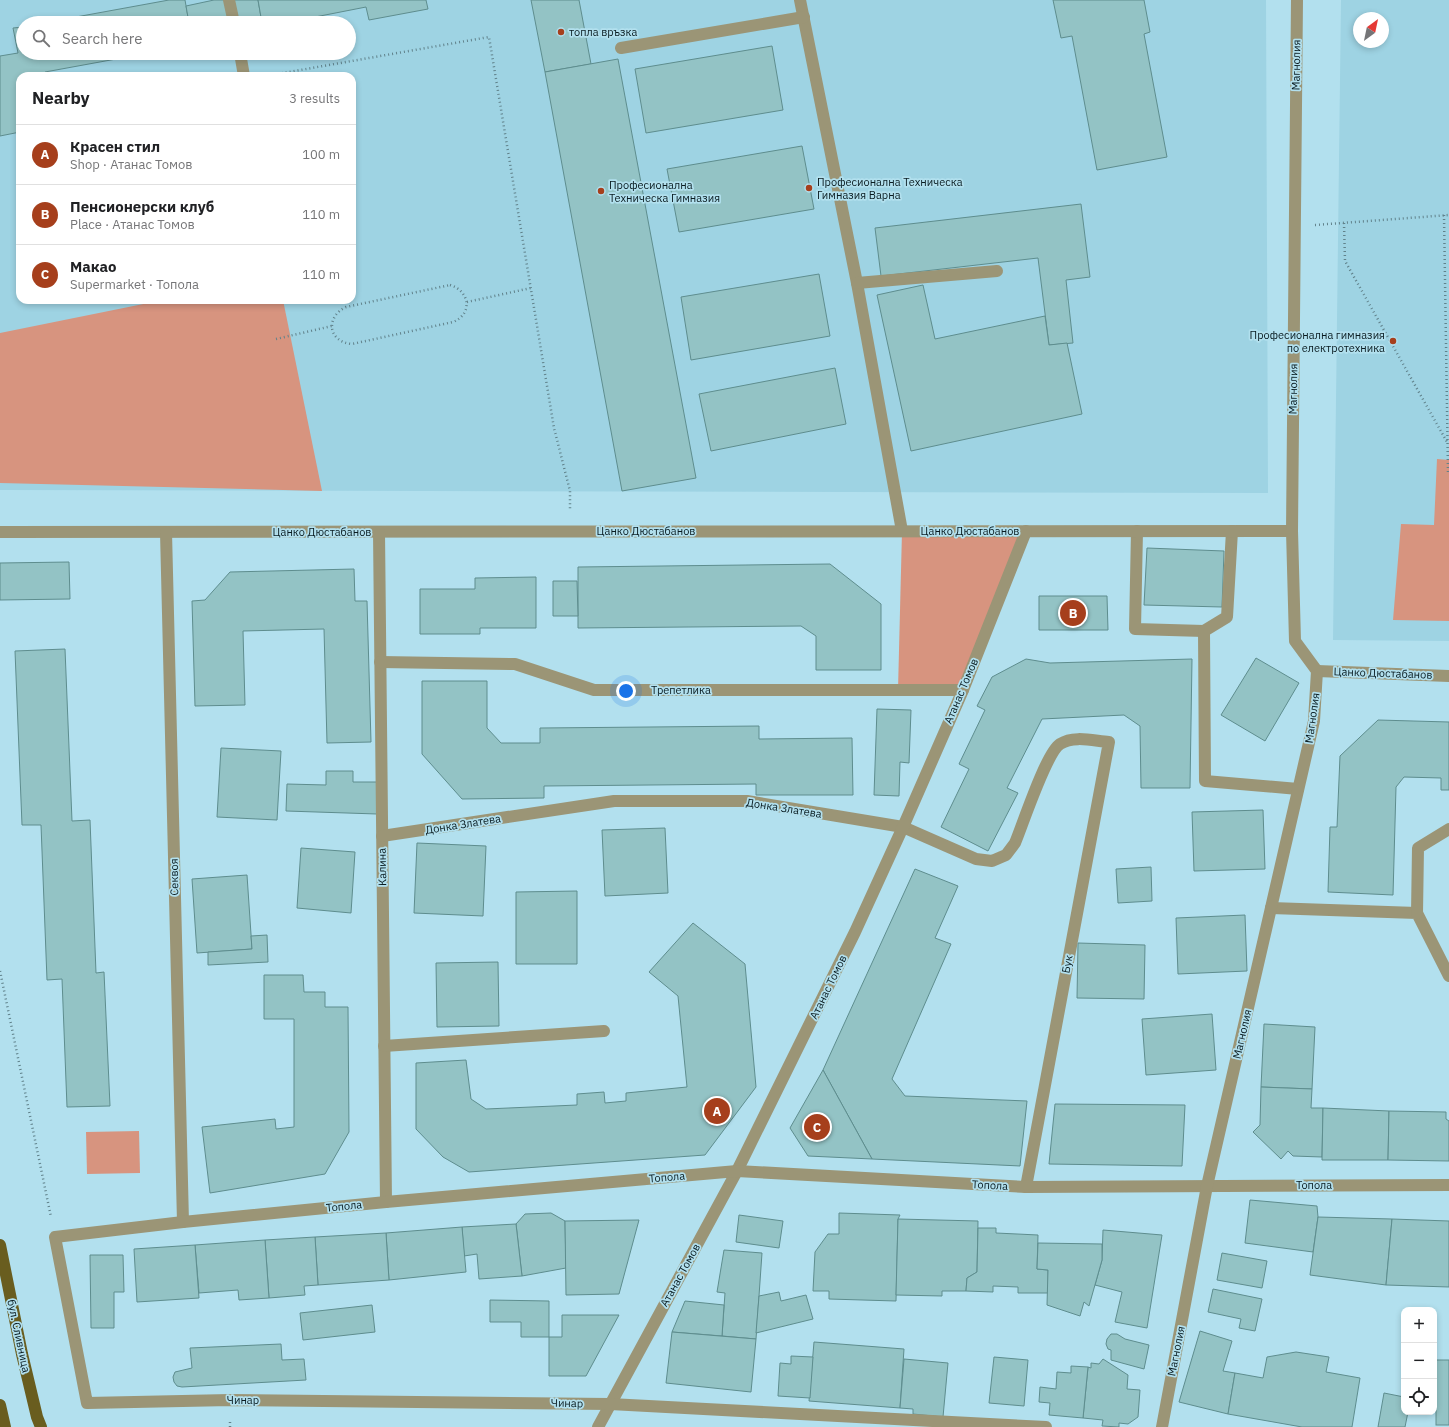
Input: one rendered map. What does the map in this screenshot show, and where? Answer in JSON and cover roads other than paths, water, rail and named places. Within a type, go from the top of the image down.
[{"type":"main road","name":"бул. Сливница","points":[[0,1245],[22,1354],[37,1417],[41,1427]]},
{"type":"main road","points":[[0,1405],[5,1427]]},
{"type":"street","points":[[229,0],[232,16]]},
{"type":"street","points":[[800,0],[857,283],[902,531]]},
{"type":"street","name":"Магнолия","points":[[1162,1427],[1207,1186],[1314,721],[1317,671],[1295,641],[1292,531],[1297,0]]},
{"type":"street","points":[[621,48],[804,17]]},
{"type":"street","points":[[241,60],[243,72]]},
{"type":"street","points":[[857,283],[997,271]]},
{"type":"street","name":"Атанас Томов","points":[[598,1427],[737,1171],[855,932],[903,827],[962,690],[1026,531]]},
{"type":"street","points":[[1137,531],[1135,629],[1204,631],[1227,617],[1232,531]]},
{"type":"street","name":"Цанко Дюстабанов","points":[[0,532],[1292,531]]},
{"type":"street","name":"Секвоя","points":[[166,532],[183,1222]]},
{"type":"street","name":"Калина","points":[[379,532],[386,1202]]},
{"type":"street","points":[[1204,631],[1205,781],[1298,789]]},
{"type":"street","name":"Трепетлика","points":[[380,662],[515,664],[594,690],[962,690]]},
{"type":"street","name":"Цанко Дюстабанов","points":[[1317,671],[1449,676]]},
{"type":"street","name":"Донка Златева","points":[[382,836],[614,801],[747,801],[903,827],[976,859],[992,861],[1006,855],[1015,844],[1048,760],[1060,744],[1075,739],[1108,742]]},
{"type":"street","name":"Бук","points":[[1026,1187],[1108,742]]},
{"type":"street","points":[[1449,829],[1418,848],[1416,913],[1449,976]]},
{"type":"street","points":[[1271,908],[1416,913]]},
{"type":"street","points":[[384,1046],[604,1031]]},
{"type":"street","name":"Топола","points":[[87,1403],[55,1238],[183,1222],[386,1202],[737,1171],[1026,1187],[1449,1185]]},
{"type":"street","name":"Чинар","points":[[87,1403],[230,1400],[610,1404],[954,1424],[1046,1427]]},
{"type":"place","name":"топла връзка","points":[[561,32]]},
{"type":"place","name":"Професионална Техническа Гимназия Варна","points":[[809,188]]},
{"type":"place","name":"Професионална Техническа Гимназия","points":[[601,191]]},
{"type":"place","name":"Професионална гимназия по електротехника","points":[[1393,341]]},
{"type":"place","name":"Пенсионерски клуб","points":[[1073,613]]},
{"type":"place","name":"Красен стил","points":[[717,1111]]},
{"type":"place","name":"Макао","points":[[817,1127]]}]
